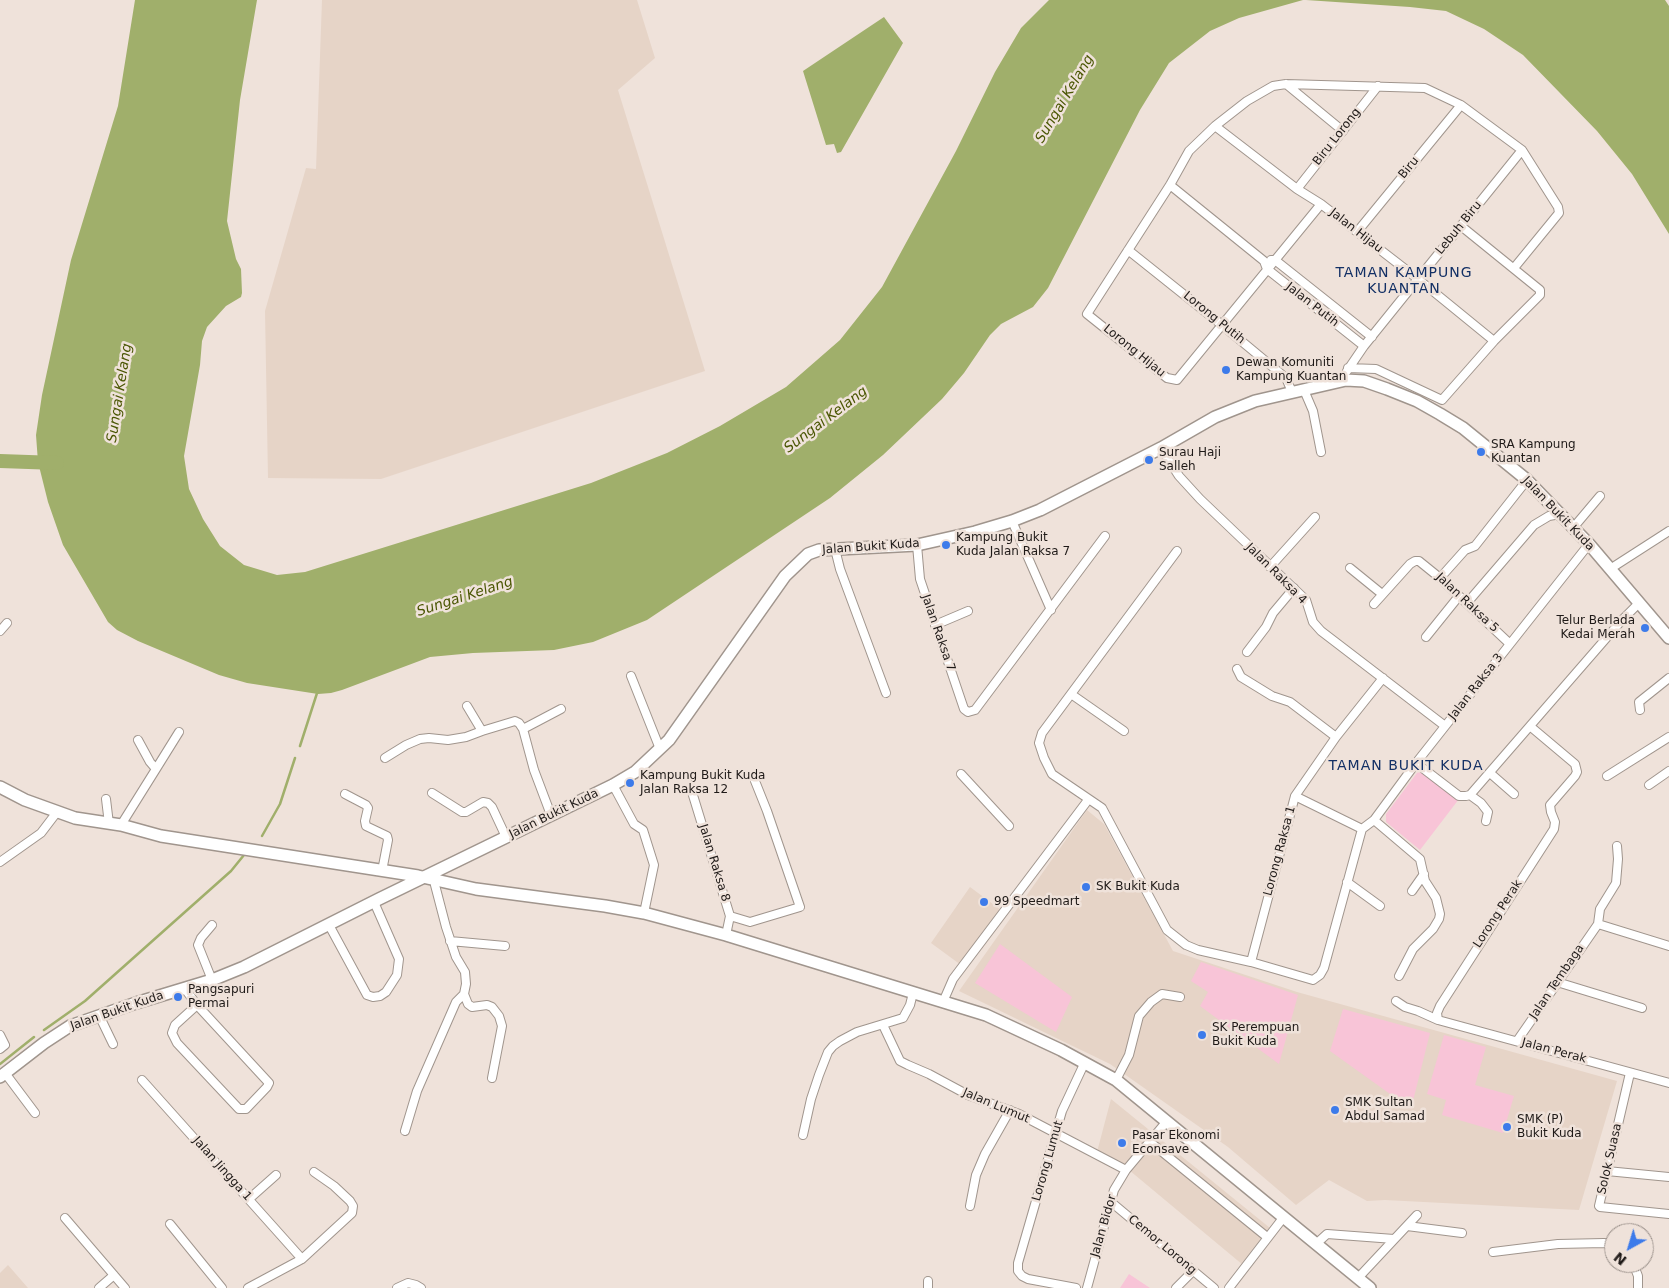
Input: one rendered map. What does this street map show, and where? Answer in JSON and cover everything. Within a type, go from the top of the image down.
[{"type":"street","points":[[1286,84],[1343,131]]},
{"type":"street","points":[[1128,250],[1170,185],[1189,151],[1215,126],[1273,86],[1286,84],[1425,88],[1460,105],[1522,150],[1558,207],[1559,213],[1514,268]]},
{"type":"street","name":"Biru Lorong","points":[[1297,189],[1378,86]]},
{"type":"street","name":"Biru","points":[[1357,232],[1460,105]]},
{"type":"street","name":"Jalan Hijau","points":[[1215,126],[1297,189],[1321,204],[1494,341]]},
{"type":"street","name":"Lebuh Biru","points":[[1346,380],[1348,368],[1364,346],[1522,150]]},
{"type":"street","points":[[1170,185],[1264,261],[1267,269]]},
{"type":"street","points":[[1222,324],[1321,204]]},
{"type":"street","points":[[1348,368],[1376,369],[1442,400],[1494,341],[1540,295],[1540,290],[1460,226]]},
{"type":"street","name":"Lorong Hijau","points":[[1128,250],[1087,314],[1167,378],[1176,380],[1181,376],[1222,324]]},
{"type":"street","name":"Lorong Putih","points":[[1128,250],[1222,324],[1286,378],[1292,392]]},
{"type":"street","points":[[1264,261],[1275,260]]},
{"type":"street","name":"Jalan Putih","points":[[1275,260],[1372,337]]},
{"type":"street","name":"Jalan Putih","points":[[1267,269],[1364,346]]},
{"type":"street","name":"Jalan Bukit Kuda","points":[[2,1075],[44,1042],[70,1026],[212,980],[244,967],[613,785],[635,772],[669,740],[784,576],[808,554],[819,550],[917,545],[975,532],[1012,521],[1040,510],[1161,448],[1215,417],[1255,401],[1346,380],[1364,382],[1416,401],[1463,428],[1527,480],[1589,544],[1669,638]]},
{"type":"street","points":[[1304,390],[1313,411],[1321,452]]},
{"type":"street","name":"Jalan Raksa 4","points":[[1161,448],[1179,476],[1200,500],[1306,600],[1313,622],[1321,631],[1445,726]]},
{"type":"street","points":[[1440,578],[1464,550],[1475,546],[1527,480]]},
{"type":"street","points":[[1573,528],[1600,496]]},
{"type":"street","points":[[1467,603],[1534,525],[1549,516],[1560,514]]},
{"type":"street","points":[[1270,566],[1315,517]]},
{"type":"street","points":[[1012,521],[1051,610]]},
{"type":"street","points":[[1610,569],[1669,531]]},
{"type":"street","points":[[1051,610],[1105,536]]},
{"type":"street","name":"Jalan Raksa 3","points":[[1362,829],[1374,820],[1416,763],[1589,544]]},
{"type":"street","name":"Jalan Raksa 7","points":[[917,545],[920,579],[964,708],[968,712],[975,710],[1022,645],[1051,610]]},
{"type":"street","points":[[834,549],[886,693]]},
{"type":"street","points":[[1177,551],[1042,733],[1039,743],[1044,758],[1052,774],[1102,808],[1168,930],[1186,945],[1198,950],[1251,962],[1309,980],[1316,978],[1324,968],[1362,829],[1295,796]]},
{"type":"street","name":"Jalan Raksa 5","points":[[1382,594],[1410,564],[1415,561],[1423,563],[1510,644]]},
{"type":"street","points":[[1350,568],[1382,594],[1374,604]]},
{"type":"street","points":[[1247,652],[1266,627],[1273,613],[1294,588]]},
{"type":"street","points":[[1426,637],[1459,596]]},
{"type":"street","points":[[1416,763],[1460,796],[1470,794],[1639,603]]},
{"type":"street","points":[[935,625],[968,612]]},
{"type":"street","points":[[0,631],[7,623]]},
{"type":"street","points":[[1237,670],[1242,677],[1272,696],[1290,702],[1336,737]]},
{"type":"street","points":[[631,676],[660,748]]},
{"type":"street","name":"Lorong Raksa 1","points":[[1251,962],[1295,796],[1336,737],[1383,678]]},
{"type":"street","points":[[1640,710],[1639,702],[1669,678]]},
{"type":"street","points":[[1071,694],[1124,732]]},
{"type":"street","points":[[466,706],[482,730]]},
{"type":"street","points":[[523,729],[561,709]]},
{"type":"street","points":[[385,758],[420,739],[448,740],[466,737],[482,730],[515,721],[523,729],[534,770],[551,815]]},
{"type":"street","name":"Lorong Perak","points":[[1438,1020],[1437,1013],[1440,1006],[1554,829],[1556,822],[1548,810],[1553,801],[1575,776],[1577,768],[1531,727]]},
{"type":"street","points":[[121,826],[179,732]]},
{"type":"street","points":[[1607,776],[1669,737]]},
{"type":"street","points":[[138,740],[156,769]]},
{"type":"street","points":[[1649,785],[1669,771]]},
{"type":"street","points":[[1490,773],[1514,794]]},
{"type":"street","points":[[961,774],[1008,826]]},
{"type":"street","points":[[730,916],[750,922],[800,907],[755,782]]},
{"type":"street","points":[[613,785],[634,824],[643,830],[654,865],[644,913]]},
{"type":"street","points":[[0,786],[25,800],[89,821],[121,826],[161,836],[472,888]]},
{"type":"street","name":"Jalan Raksa 8","points":[[692,792],[730,916],[726,935]]},
{"type":"street","points":[[432,793],[462,812],[466,812],[483,802],[488,803],[492,807],[506,837]]},
{"type":"street","points":[[345,794],[366,805],[368,808],[365,821],[366,826],[386,836],[388,840],[383,872]]},
{"type":"street","points":[[1470,794],[1488,812],[1486,821]]},
{"type":"street","points":[[106,799],[109,824]]},
{"type":"street","points":[[943,1002],[953,979],[1088,800]]},
{"type":"street","points":[[0,862],[41,833],[57,812]]},
{"type":"street","points":[[1374,820],[1420,859],[1425,882],[1436,898],[1438,907],[1439,919],[1433,929],[1413,949],[1399,976]]},
{"type":"street","name":"Jalan Tembaga","points":[[1517,1041],[1598,924],[1600,909],[1616,883],[1617,846]]},
{"type":"street","points":[[449,866],[446,876],[449,880],[459,885]]},
{"type":"street","points":[[383,872],[397,882],[396,887],[388,895]]},
{"type":"street","points":[[1412,891],[1424,874]]},
{"type":"street","points":[[421,880],[435,886],[472,888],[644,913],[726,935],[986,1016],[1085,1062],[1116,1080],[1370,1288]]},
{"type":"street","points":[[1347,882],[1380,906]]},
{"type":"street","points":[[435,886],[450,941],[456,956],[466,972],[464,994],[468,1004],[492,1007],[499,1016],[502,1026],[492,1078]]},
{"type":"street","points":[[329,925],[367,995],[380,996],[386,992],[397,975],[398,959],[374,902]]},
{"type":"street","points":[[1598,924],[1669,946]]},
{"type":"street","points":[[212,926],[201,938],[198,945],[212,980]]},
{"type":"street","points":[[450,941],[505,946]]},
{"type":"street","points":[[1557,982],[1642,1008]]},
{"type":"street","points":[[185,989],[197,1005],[269,1083],[246,1109],[239,1109],[177,1043],[172,1032],[175,1025],[197,1005]]},
{"type":"street","points":[[803,1135],[811,1098],[828,1052],[833,1046],[857,1032],[903,1018],[910,1005],[913,993]]},
{"type":"street","points":[[405,1130],[417,1091],[456,1002],[464,994]]},
{"type":"street","points":[[1116,1080],[1129,1055],[1139,1016],[1150,1002],[1162,994],[1180,997]]},
{"type":"street","name":"Jalan Perak","points":[[1396,1001],[1405,1007],[1438,1020],[1669,1083]]},
{"type":"street","points":[[100,1015],[113,1044]]},
{"type":"street","name":"Jalan Lumut","points":[[883,1025],[900,1061],[968,1095],[1010,1110],[1126,1170]]},
{"type":"street","points":[[0,1035],[5,1043],[2,1048]]},
{"type":"street","name":"Lorong Lumut","points":[[1076,1288],[1028,1279],[1018,1271],[1018,1263],[1062,1111],[1085,1062]]},
{"type":"street","name":"Solok Suasa","points":[[1630,1073],[1600,1207],[1669,1214]]},
{"type":"street","points":[[2,1075],[35,1113]]},
{"type":"street","name":"Jalan Jingga 1","points":[[142,1080],[302,1258]]},
{"type":"street","points":[[970,1206],[976,1175],[985,1154],[1010,1110]]},
{"type":"street","name":"Jalan Bidor","points":[[1087,1288],[1114,1190],[1126,1170],[1167,1121]]},
{"type":"street","points":[[1150,1142],[1267,1237]]},
{"type":"street","points":[[1607,1171],[1669,1177]]},
{"type":"street","points":[[248,1288],[302,1258],[352,1213],[353,1206],[350,1201],[334,1186],[314,1172]]},
{"type":"street","points":[[249,1199],[276,1175]]},
{"type":"street","name":"Cemor Lorong","points":[[1111,1202],[1214,1288]]},
{"type":"street","points":[[1358,1278],[1417,1215]]},
{"type":"street","points":[[66,1218],[125,1288]]},
{"type":"street","points":[[1228,1288],[1283,1218]]},
{"type":"street","points":[[170,1224],[222,1288]]},
{"type":"street","points":[[1407,1226],[1462,1233]]},
{"type":"street","points":[[1316,1244],[1327,1234],[1394,1239]]},
{"type":"street","points":[[1493,1252],[1558,1244],[1604,1243]]},
{"type":"street","points":[[1176,1288],[1193,1271]]},
{"type":"street","points":[[1637,1273],[1638,1288]]},
{"type":"street","points":[[100,1288],[114,1275]]},
{"type":"street","points":[[397,1288],[408,1283],[416,1284],[421,1288]]},
{"type":"shaded area","points":[[322,0],[637,0],[655,58],[618,90],[705,371],[381,479],[268,478],[265,311],[306,168],[316,169]]},
{"type":"shaded area","points":[[1420,769],[1459,799],[1420,850],[1386,822],[1386,814]]},
{"type":"shaded area","points":[[1087,810],[1104,824],[1173,951],[1297,992],[1617,1081],[1579,1210],[1385,1200],[1367,1201],[1329,1180],[1296,1205],[1228,1147],[1110,1064],[959,991]]},
{"type":"shaded area","points":[[970,887],[1001,910],[961,965],[931,943]]},
{"type":"shaded area","points":[[1000,944],[1072,997],[1056,1032],[975,983]]},
{"type":"shaded area","points":[[1201,962],[1298,995],[1279,1064],[1200,1006],[1208,992],[1191,981]]},
{"type":"shaded area","points":[[1343,1009],[1430,1033],[1411,1109],[1330,1051]]},
{"type":"shaded area","points":[[1444,1035],[1486,1047],[1475,1085],[1514,1096],[1503,1133],[1442,1115],[1446,1100],[1427,1094]]},
{"type":"shaded area","points":[[1111,1099],[1270,1228],[1243,1265],[1123,1165],[1097,1152]]},
{"type":"shaded area","points":[[8,1265],[28,1288],[0,1288],[0,1273]]},
{"type":"shaded area","points":[[1129,1274],[1150,1288],[1120,1288]]},
{"type":"water","name":"Sungai Kelang","points":[[135,0],[257,0],[240,100],[227,221],[236,259],[241,269],[242,293],[241,297],[226,306],[207,327],[202,341],[200,365],[184,456],[189,489],[203,519],[220,546],[244,565],[277,575],[305,572],[591,483],[667,453],[720,426],[786,387],[840,340],[882,287],[956,151],[995,72],[1021,28],[1049,0],[1303,0],[1239,18],[1210,31],[1169,63],[1140,110],[1048,288],[1033,307],[1001,324],[990,335],[964,373],[942,399],[883,455],[830,498],[647,620],[593,642],[554,650],[473,653],[430,657],[342,690],[318,694],[247,683],[219,675],[138,641],[117,630],[108,622],[63,545],[48,502],[38,462],[36,435],[42,395],[71,260],[118,106]]},
{"type":"water","points":[[1306,0],[1665,0],[1669,6],[1669,234],[1632,174],[1597,131],[1523,55],[1484,29],[1446,11]]},
{"type":"water","points":[[884,17],[903,43],[841,152],[837,153],[834,144],[826,145],[803,71]]},
{"type":"waterway","points":[[0,461],[57,463]]},
{"type":"waterway","points":[[300,746],[318,690]]},
{"type":"waterway","points":[[262,836],[280,804],[295,758]]},
{"type":"waterway","points":[[44,1030],[85,1001],[231,871],[244,855]]},
{"type":"waterway","points":[[0,1064],[34,1037]]},
{"type":"place","name":"Dewan Komuniti Kampung Kuantan","points":[[1226,370]]},
{"type":"place","name":"SRA Kampung Kuantan","points":[[1481,452]]},
{"type":"place","name":"Surau Haji Salleh","points":[[1149,460]]},
{"type":"place","name":"Kampung Bukit Kuda Jalan Raksa 7","points":[[946,545]]},
{"type":"place","name":"Telur Berlada Kedai Merah","points":[[1645,628]]},
{"type":"place","name":"Kampung Bukit Kuda Jalan Raksa 12","points":[[630,783]]},
{"type":"place","name":"SK Bukit Kuda","points":[[1086,887]]},
{"type":"place","name":"99 Speedmart","points":[[984,902]]},
{"type":"place","name":"Pangsapuri Permai","points":[[178,997]]},
{"type":"place","name":"SK Perempuan Bukit Kuda","points":[[1202,1035]]},
{"type":"place","name":"SMK Sultan Abdul Samad","points":[[1335,1110]]},
{"type":"place","name":"SMK (P) Bukit Kuda","points":[[1507,1127]]},
{"type":"place","name":"Pasar Ekonomi Econsave","points":[[1122,1143]]},
{"type":"district","name":"TAMAN KAMPUNG KUANTAN","points":[[1404,282]]},
{"type":"district","name":"TAMAN BUKIT KUDA","points":[[1406,766]]}]
